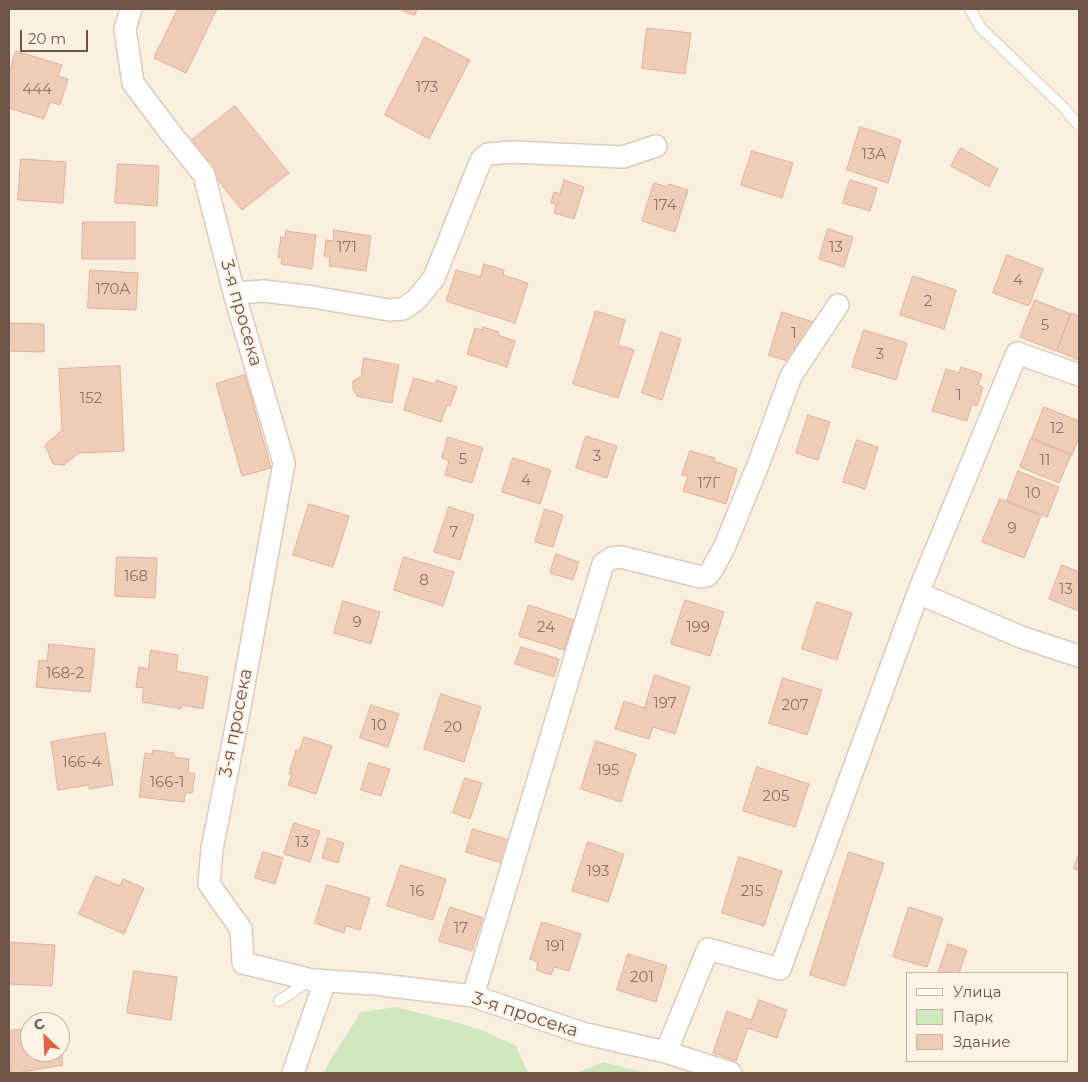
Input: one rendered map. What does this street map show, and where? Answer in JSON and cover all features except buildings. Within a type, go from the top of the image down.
[{"type":"street","name":"3-я просека","points":[[131,9],[125,30],[133,83],[204,175],[234,293],[284,464],[212,849],[210,884],[241,929],[243,963],[318,980],[374,984],[473,996],[582,1033],[666,1052],[731,1073]]},
{"type":"street","points":[[234,293],[264,291],[389,310],[403,308],[416,300],[434,278],[480,160],[488,154],[512,152],[623,157],[656,146]]},
{"type":"street","points":[[473,996],[603,564],[612,558],[621,557],[701,577],[707,576],[724,548],[791,376],[838,305]]},
{"type":"street","points":[[666,1052],[708,949],[780,969],[918,593],[1016,353],[1079,375]]},
{"type":"street","points":[[918,593],[1021,637],[1079,656]]},
{"type":"street","points":[[294,1073],[318,980]]},
{"type":"lane","points":[[970,9],[980,27],[1064,108],[1079,126]]},
{"type":"lane","points":[[279,1001],[318,980]]},
{"type":"green space","points":[[396,1007],[466,1025],[516,1046],[528,1073],[324,1073],[361,1012]]},
{"type":"green space","points":[[603,1062],[646,1073],[577,1073]]}]
